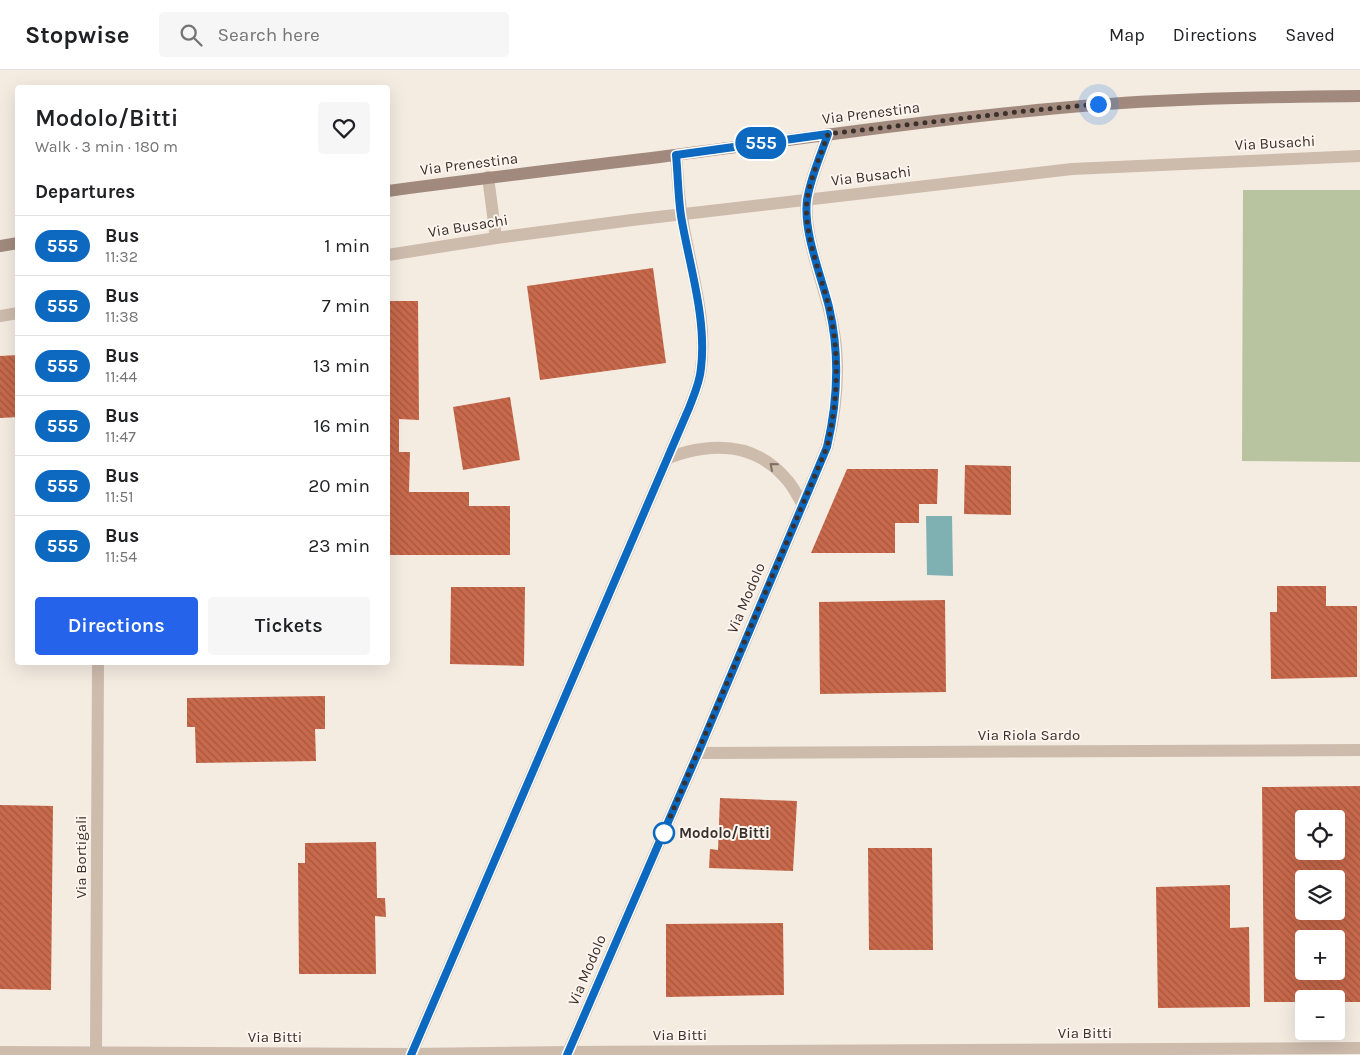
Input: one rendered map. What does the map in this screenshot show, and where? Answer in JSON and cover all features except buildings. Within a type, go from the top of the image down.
[{"type":"main road","name":"Via Prenestina","points":[[390,191],[828,134],[1026,111],[1098,104],[1188,99],[1360,96]]},
{"type":"main road","points":[[0,246],[15,244]]},
{"type":"street","name":"Via Modolo","points":[[568,1053],[698,753],[827,447],[835,405],[837,376],[832,324],[810,238],[807,200],[810,185],[828,134]]},
{"type":"street","points":[[411,1054],[694,396],[701,368],[700,313],[681,214],[676,155]]},
{"type":"street","name":"Via Busachi","points":[[390,255],[496,238],[681,214],[1072,169],[1360,156]]},
{"type":"street","points":[[488,177],[496,238]]},
{"type":"street","points":[[0,316],[15,314]]},
{"type":"street","points":[[668,458],[702,449],[734,449],[753,453],[771,463],[789,482],[802,504]]},
{"type":"street","name":"Via Bortigali","points":[[96,1052],[98,665]]},
{"type":"street","name":"Via Riola Sardo","points":[[698,753],[1360,750]]},
{"type":"street","name":"Via Bitti","points":[[0,1052],[411,1054],[1360,1048]]},
{"type":"green space","points":[[1243,190],[1360,190],[1360,462],[1242,461]]},
{"type":"water","points":[[926,516],[952,516],[953,576],[927,575]]},
{"type":"bus line","name":"555","points":[[411,1055],[694,396],[701,368],[701,325],[681,214],[676,155],[828,134],[810,185],[807,200],[809,232],[828,305],[835,343],[836,396],[827,447],[698,753],[567,1055]]},
{"type":"place","name":"Modolo/Bitti","points":[[664,833]]},
{"type":"route","points":[[664,833],[660,841],[827,447],[830,435],[836,396],[835,343],[807,216],[807,200],[810,185],[828,134],[1098,104]]}]
